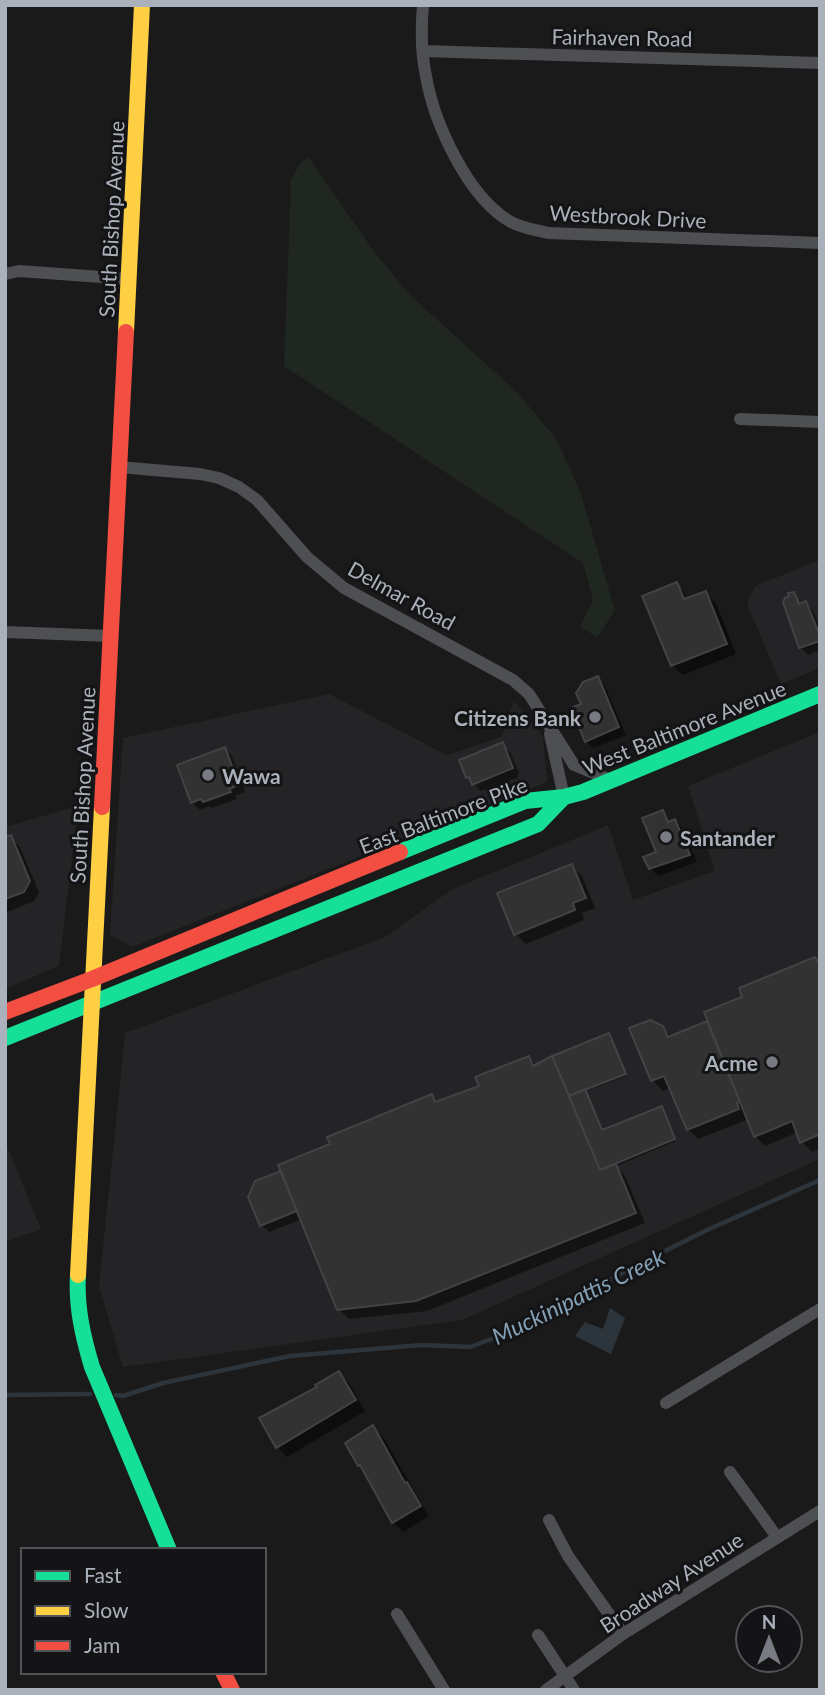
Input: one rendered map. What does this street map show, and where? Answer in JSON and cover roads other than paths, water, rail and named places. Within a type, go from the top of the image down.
[{"type":"main road","name":"South Bishop Avenue","points":[[142,5],[77,1296],[92,1367],[168,1548]]},
{"type":"main road","name":"West Baltimore Avenue","points":[[564,797],[820,694]]},
{"type":"main road","name":"East Baltimore Pike","points":[[5,1012],[92,979],[525,801],[564,797]]},
{"type":"main road","name":"East Baltimore Pike","points":[[5,1038],[538,824],[564,797]]},
{"type":"main road","points":[[363,868],[372,891]]},
{"type":"main road","points":[[224,1674],[232,1690]]},
{"type":"street","name":"Westbrook Drive","points":[[423,5],[425,75],[438,118],[464,171],[489,205],[513,223],[548,233],[820,243]]},
{"type":"street","name":"Fairhaven Road","points":[[423,51],[820,63]]},
{"type":"street","points":[[5,274],[19,271],[130,279]]},
{"type":"street","points":[[740,419],[820,422]]},
{"type":"street","name":"Delmar Road","points":[[119,467],[210,476],[247,492],[267,510],[307,557],[344,588],[513,680],[528,694],[574,765],[611,780]]},
{"type":"street","points":[[5,632],[111,636]]},
{"type":"street","name":"Delmar Road","points":[[549,726],[564,797]]},
{"type":"street","points":[[666,1403],[820,1309]]},
{"type":"street","points":[[730,1472],[777,1537]]},
{"type":"street","name":"Broadway Avenue","points":[[546,1690],[623,1634],[820,1511]]},
{"type":"street","points":[[549,1520],[568,1556],[623,1634]]},
{"type":"street","points":[[397,1614],[444,1690]]},
{"type":"street","points":[[538,1635],[574,1690]]},
{"type":"waterway","name":"Muckinipattis Creek","points":[[116,1395],[123,1396],[163,1383],[290,1356],[422,1345],[470,1347],[531,1324],[633,1267],[707,1230],[820,1180]]},
{"type":"waterway","name":"Muckinipattis Creek","points":[[5,1395],[90,1394]]},
{"type":"place","name":"Citizens Bank","points":[[595,717]]},
{"type":"place","name":"Wawa","points":[[208,775]]},
{"type":"place","name":"Santander","points":[[666,837]]},
{"type":"place","name":"Acme","points":[[772,1062]]}]
